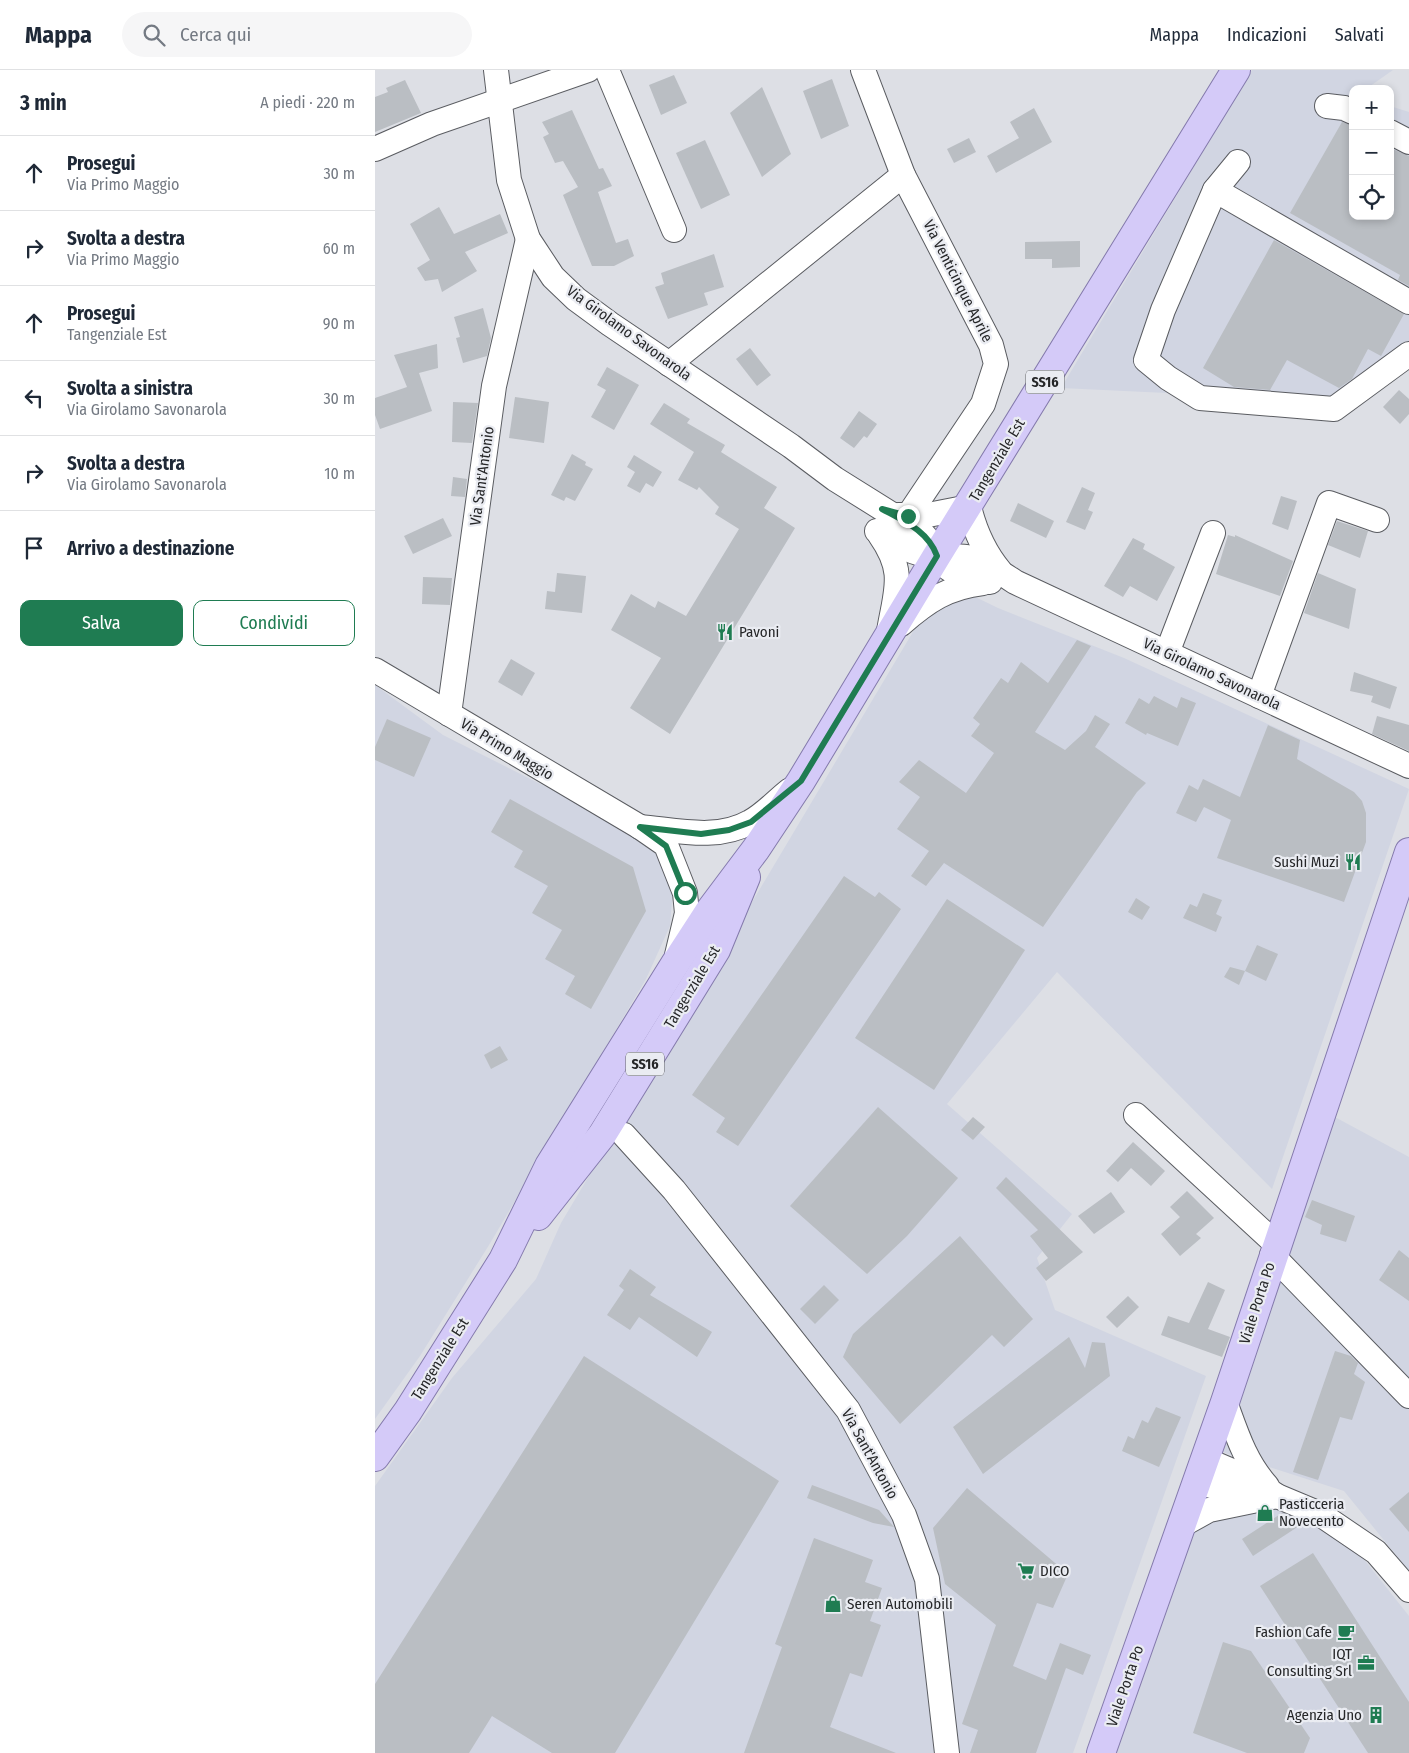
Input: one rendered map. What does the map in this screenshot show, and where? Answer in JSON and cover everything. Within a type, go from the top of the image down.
[{"type":"main road","name":"Tangenziale Est","points":[[503,1260],[549,1166],[708,913],[756,849],[801,781],[1236,70]]},
{"type":"main road","name":"Tangenziale Est","points":[[375,1457],[408,1411],[503,1260],[602,1134],[724,935],[756,849]]},
{"type":"main road","name":"Viale Porta Po","points":[[1101,1753],[1225,1402],[1274,1249],[1409,852]]},
{"type":"street","name":"Via Girolamo Savonarola","points":[[496,70],[509,180],[528,239],[553,277],[576,299],[835,479],[879,520],[923,534],[933,544],[937,556],[965,557],[980,561],[1002,579],[1167,653],[1409,766]]},
{"type":"street","points":[[375,149],[432,124],[588,70]]},
{"type":"street","points":[[607,70],[674,230]]},
{"type":"street","name":"Via Venticinque Aprile","points":[[863,70],[903,175],[991,345],[996,364],[983,404],[908,516]]},
{"type":"street","points":[[1327,106],[1349,110]]},
{"type":"street","points":[[1394,134],[1409,142]]},
{"type":"street","points":[[1238,162],[1215,190],[1163,310],[1146,360],[1168,378],[1200,398],[1334,409],[1409,354]]},
{"type":"street","points":[[669,364],[903,175]]},
{"type":"street","points":[[1215,190],[1409,302]]},
{"type":"street","name":"Via Sant'Antonio","points":[[449,714],[494,386],[528,239]]},
{"type":"street","points":[[1259,696],[1329,503],[1377,520]]},
{"type":"street","name":"Via Girolamo Savonarola","points":[[879,520],[928,515],[969,507],[975,529],[1002,579]]},
{"type":"street","name":"Via Girolamo Savonarola","points":[[879,520],[897,570],[897,587],[891,636]]},
{"type":"street","points":[[1167,653],[1213,533]]},
{"type":"street","points":[[891,636],[924,603],[959,587],[1002,579]]},
{"type":"street","name":"Via Primo Maggio","points":[[375,670],[640,827],[666,846],[685,893],[687,913],[675,964]]},
{"type":"street","name":"Via Primo Maggio","points":[[640,827],[701,834],[729,830],[751,822],[801,781]]},
{"type":"street","points":[[1136,1115],[1274,1249],[1409,1396]]},
{"type":"street","name":"Via Sant'Antonio","points":[[624,1135],[674,1190],[848,1410],[904,1515],[927,1579],[947,1753]]},
{"type":"street","points":[[1225,1402],[1245,1454],[1257,1474],[1277,1496]]},
{"type":"street","points":[[1200,1470],[1240,1495],[1277,1496],[1321,1514],[1375,1552],[1409,1590]]},
{"type":"street","points":[[1182,1525],[1209,1510],[1277,1496]]},
{"type":"shaded area","points":[[1252,70],[1393,70],[1372,85],[1349,85],[1349,220],[1394,220],[1394,107],[1409,112],[1409,354],[1354,402],[1061,388]]},
{"type":"shaded area","points":[[959,589],[998,608],[1124,658],[1409,789],[1272,1189],[1057,972],[947,1104],[1072,1214],[1037,1258],[1055,1310],[1206,1376],[1073,1753],[375,1753],[375,1486],[452,1378],[536,1279],[561,1223],[926,610]]},
{"type":"shaded area","points":[[375,685],[443,735],[626,827],[657,855],[673,888],[670,926],[646,979],[489,1245],[420,1356],[375,1419]]},
{"type":"shaded area","points":[[1333,1116],[1409,1157],[1409,1571],[1344,1491],[1216,1450]]},
{"type":"shaded area","points":[[1228,1498],[1328,1514],[1409,1616],[1409,1753],[1109,1753],[1187,1532]]},
{"type":"building","points":[[674,75],[687,103],[661,115],[649,85]]},
{"type":"building","points":[[832,79],[849,126],[821,139],[803,91]]},
{"type":"building","points":[[405,80],[421,113],[375,132],[375,97],[388,92],[386,88]]},
{"type":"building","points":[[762,87],[791,154],[762,177],[730,113]]},
{"type":"building","points":[[1034,108],[1052,142],[996,173],[987,156],[1019,138],[1010,122]]},
{"type":"building","points":[[572,110],[599,169],[603,168],[612,186],[598,192],[616,243],[628,239],[634,256],[614,266],[592,266],[563,195],[578,187],[563,161],[555,163],[543,137],[549,134],[542,122]]},
{"type":"building","points":[[1342,122],[1349,124],[1349,220],[1394,220],[1394,150],[1409,156],[1409,286],[1398,280],[1400,275],[1290,213]]},
{"type":"building","points":[[969,138],[976,152],[954,163],[947,149]]},
{"type":"building","points":[[705,140],[730,195],[701,209],[676,153]]},
{"type":"building","points":[[439,207],[454,234],[500,214],[508,233],[465,252],[477,271],[442,292],[438,279],[425,281],[417,268],[430,260],[410,224]]},
{"type":"building","points":[[1274,240],[1404,314],[1381,356],[1368,349],[1352,379],[1339,388],[1287,360],[1270,390],[1234,387],[1203,368]]},
{"type":"building","points":[[1080,241],[1080,267],[1052,268],[1052,259],[1025,259],[1025,242]]},
{"type":"building","points":[[714,254],[724,287],[704,293],[708,305],[668,319],[655,287],[664,284],[661,273]]},
{"type":"building","points":[[483,308],[491,338],[487,356],[463,363],[456,338],[460,337],[454,317]]},
{"type":"building","points":[[437,344],[438,368],[419,373],[432,411],[380,429],[375,415],[375,398],[407,387],[394,355]]},
{"type":"building","points":[[750,348],[771,375],[757,386],[736,359]]},
{"type":"building","points":[[607,367],[639,385],[614,430],[591,417],[606,390],[597,385]]},
{"type":"building","points":[[1399,390],[1409,399],[1409,414],[1400,424],[1383,407]]},
{"type":"building","points":[[515,397],[549,402],[544,443],[509,438]]},
{"type":"building","points":[[453,402],[478,403],[472,443],[452,442]]},
{"type":"building","points":[[664,403],[690,419],[687,423],[725,445],[721,452],[777,487],[764,508],[795,528],[670,734],[630,708],[661,658],[611,630],[631,594],[655,608],[658,601],[686,616],[739,529],[715,514],[719,507],[699,487],[697,490],[678,480],[694,452],[650,424]]},
{"type":"building","points":[[859,411],[877,424],[867,438],[864,436],[854,448],[840,438]]},
{"type":"building","points":[[572,454],[586,462],[585,465],[593,469],[575,501],[566,497],[564,501],[551,495]]},
{"type":"building","points":[[634,455],[662,472],[653,487],[646,483],[640,493],[627,486],[635,472],[627,467]]},
{"type":"building","points":[[453,477],[467,479],[465,497],[451,496]]},
{"type":"building","points":[[1082,487],[1095,493],[1088,510],[1093,512],[1085,530],[1066,522]]},
{"type":"building","points":[[1281,496],[1297,501],[1288,530],[1272,524]]},
{"type":"building","points":[[1018,503],[1054,521],[1046,538],[1010,521]]},
{"type":"building","points":[[443,518],[452,536],[413,554],[404,536]]},
{"type":"building","points":[[1337,521],[1368,531],[1360,558],[1328,545]]},
{"type":"building","points":[[1228,535],[1235,537],[1235,535],[1293,561],[1280,596],[1216,574]]},
{"type":"building","points":[[1133,538],[1145,544],[1143,549],[1175,567],[1157,601],[1130,586],[1123,597],[1104,586]]},
{"type":"building","points":[[557,573],[586,576],[582,613],[545,609],[547,591],[555,592]]},
{"type":"building","points":[[1318,573],[1356,589],[1349,629],[1304,613]]},
{"type":"building","points":[[423,577],[452,578],[450,605],[422,604]]},
{"type":"building","points":[[1077,640],[1091,646],[1035,732],[1065,750],[1086,731],[1095,715],[1110,724],[1095,747],[1146,783],[1137,792],[1043,927],[944,863],[926,886],[911,876],[929,851],[897,829],[920,797],[899,782],[919,760],[966,793],[994,753],[971,736],[980,724],[973,718],[1001,678],[1008,683],[1021,662],[1048,683]]},
{"type":"building","points":[[511,659],[535,673],[522,696],[498,682]]},
{"type":"building","points":[[1354,672],[1397,687],[1390,709],[1371,702],[1373,696],[1350,691]]},
{"type":"building","points":[[1154,696],[1177,708],[1181,697],[1196,703],[1178,746],[1147,733],[1146,735],[1125,723],[1139,698],[1149,704]]},
{"type":"building","points":[[1377,716],[1409,725],[1409,751],[1372,734]]},
{"type":"building","points":[[387,719],[431,738],[414,777],[375,760],[375,747]]},
{"type":"building","points":[[1268,725],[1300,740],[1297,759],[1354,792],[1362,801],[1366,813],[1366,842],[1344,902],[1217,858],[1231,820],[1204,807],[1196,822],[1176,813],[1189,785],[1198,790],[1203,779],[1240,797]]},
{"type":"building","points":[[510,799],[633,867],[646,911],[591,1009],[565,994],[575,976],[545,959],[562,930],[532,913],[548,886],[514,867],[523,851],[491,832]]},
{"type":"building","points":[[844,876],[875,897],[879,892],[901,909],[738,1146],[716,1132],[725,1118],[692,1095]]},
{"type":"building","points":[[1203,893],[1222,900],[1216,914],[1222,917],[1216,932],[1183,918],[1190,904],[1197,907]]},
{"type":"building","points":[[1136,898],[1150,907],[1142,920],[1128,912]]},
{"type":"building","points":[[947,899],[1025,950],[934,1090],[855,1038]]},
{"type":"building","points":[[1257,945],[1278,954],[1266,981],[1245,971]]},
{"type":"building","points":[[1230,967],[1245,971],[1239,985],[1224,977]]},
{"type":"building","points":[[500,1046],[508,1060],[491,1069],[484,1055]]},
{"type":"building","points":[[878,1107],[958,1178],[907,1236],[867,1274],[790,1206]]},
{"type":"building","points":[[973,1117],[985,1127],[973,1140],[961,1130]]},
{"type":"building","points":[[1133,1142],[1165,1171],[1151,1186],[1131,1168],[1118,1182],[1106,1171]]},
{"type":"building","points":[[1006,1177],[1083,1252],[1046,1281],[1036,1268],[1048,1258],[1030,1236],[1038,1230],[996,1188]]},
{"type":"building","points":[[1187,1191],[1214,1218],[1196,1234],[1201,1238],[1180,1256],[1161,1234],[1180,1217],[1170,1207]]},
{"type":"building","points":[[1111,1192],[1125,1212],[1094,1234],[1078,1216]]},
{"type":"building","points":[[1312,1200],[1355,1216],[1346,1242],[1320,1234],[1322,1225],[1305,1217]]},
{"type":"building","points":[[960,1236],[1033,1319],[1004,1347],[992,1335],[900,1424],[843,1357],[853,1334]]},
{"type":"building","points":[[1399,1250],[1409,1258],[1409,1301],[1379,1280]]},
{"type":"building","points":[[630,1269],[656,1287],[650,1295],[712,1332],[697,1357],[639,1317],[630,1330],[607,1315],[624,1290],[619,1286]]},
{"type":"building","points":[[1208,1282],[1225,1290],[1208,1329],[1230,1337],[1222,1357],[1161,1335],[1168,1316],[1189,1323]]},
{"type":"building","points":[[824,1285],[839,1300],[815,1324],[800,1309]]},
{"type":"building","points":[[1128,1296],[1139,1307],[1117,1328],[1106,1317]]},
{"type":"building","points":[[1069,1337],[1085,1368],[1092,1342],[1105,1343],[1110,1376],[983,1474],[953,1427]]},
{"type":"building","points":[[1335,1351],[1351,1356],[1358,1363],[1354,1374],[1365,1382],[1352,1420],[1340,1417],[1318,1480],[1293,1472]]},
{"type":"building","points":[[584,1356],[779,1481],[615,1753],[552,1753],[492,1716],[469,1753],[375,1753],[375,1684]]},
{"type":"building","points":[[1156,1407],[1181,1417],[1159,1467],[1122,1451],[1128,1436],[1134,1439],[1142,1420],[1148,1423]]},
{"type":"building","points":[[812,1485],[879,1510],[894,1527],[873,1523],[807,1498]]},
{"type":"building","points":[[967,1488],[1068,1574],[1053,1608],[1037,1603],[1013,1666],[1046,1680],[1060,1643],[1091,1655],[1083,1675],[1066,1668],[1036,1753],[970,1753],[978,1730],[962,1724],[996,1625],[945,1584],[933,1528]]},
{"type":"building","points":[[1409,1492],[1409,1532],[1389,1509]]},
{"type":"building","points":[[1282,1513],[1293,1518],[1299,1526],[1253,1556],[1242,1539]]},
{"type":"building","points":[[814,1538],[873,1560],[865,1582],[882,1588],[870,1621],[881,1625],[862,1677],[850,1673],[830,1727],[896,1753],[744,1753],[782,1647],[775,1644]]},
{"type":"building","points":[[1313,1553],[1409,1702],[1409,1753],[1368,1753],[1260,1586]]},
{"type":"building","points":[[1223,1642],[1251,1651],[1310,1738],[1304,1753],[1247,1753],[1193,1733]]},
{"type":"place","name":"Pavoni","points":[[725,632]]},
{"type":"place","name":"Sushi Muzi","points":[[1353,862]]},
{"type":"place","name":"Pasticceria Novecento","points":[[1265,1513]]},
{"type":"place","name":"DICO","points":[[1026,1571]]},
{"type":"place","name":"Seren Automobili","points":[[833,1604]]},
{"type":"place","name":"Fashion Cafe","points":[[1346,1632]]},
{"type":"place","name":"IQT Consulting Srl","points":[[1366,1663]]},
{"type":"place","name":"Agenzia Uno","points":[[1376,1715]]},
{"type":"route","points":[[685,893],[677,869],[666,846],[640,827],[701,834],[729,830],[751,822],[801,781],[937,556],[933,544],[923,534],[882,509],[908,516]]}]
